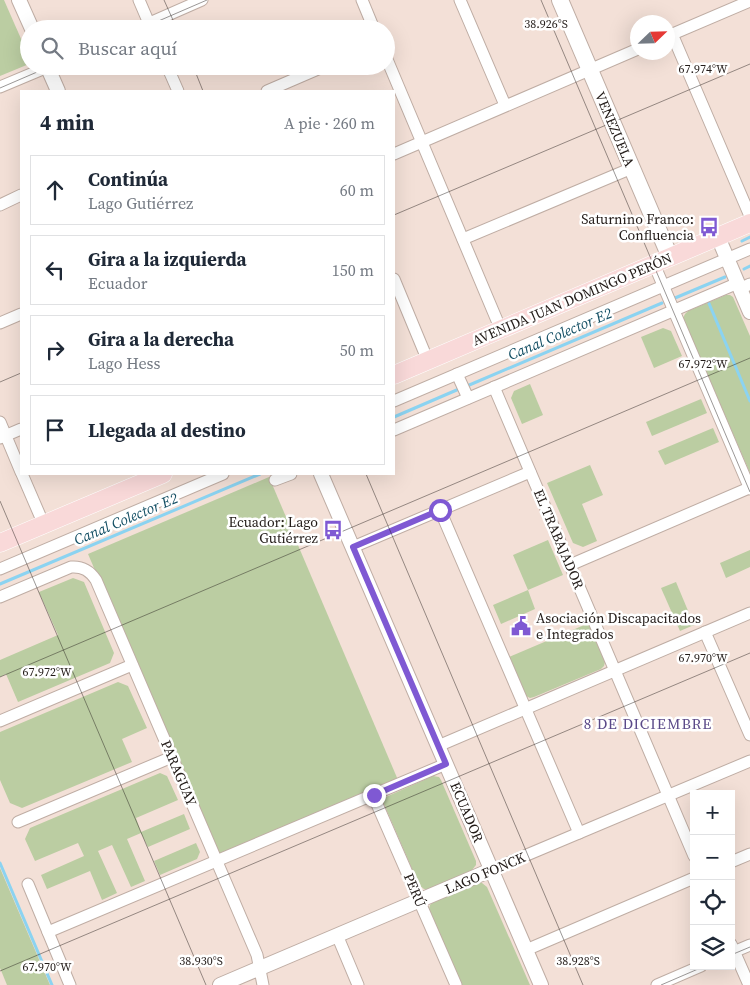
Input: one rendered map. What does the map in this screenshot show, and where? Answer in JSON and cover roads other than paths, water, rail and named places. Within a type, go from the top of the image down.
[{"type":"main road","name":"VENEZUELA","points":[[560,0],[632,168],[662,261]]},
{"type":"main road","name":"AVENIDA JUAN DOMINGO PERÓN","points":[[395,375],[750,223]]},
{"type":"main road","points":[[0,543],[161,475]]},
{"type":"street","points":[[19,0],[28,20]]},
{"type":"street","points":[[139,0],[147,20]]},
{"type":"street","points":[[162,20],[202,0]]},
{"type":"street","points":[[362,0],[370,20]]},
{"type":"street","points":[[460,0],[506,106]]},
{"type":"street","points":[[675,33],[750,1]]},
{"type":"street","points":[[675,46],[750,216]]},
{"type":"street","points":[[395,154],[630,52]]},
{"type":"street","points":[[0,87],[29,75]]},
{"type":"street","points":[[52,75],[58,90]]},
{"type":"street","points":[[171,75],[178,90]]},
{"type":"street","points":[[269,90],[304,75]]},
{"type":"street","points":[[394,75],[501,330]]},
{"type":"street","points":[[462,239],[632,168]]},
{"type":"street","points":[[0,205],[20,195]]},
{"type":"street","points":[[718,237],[727,259],[743,286],[750,312]]},
{"type":"street","points":[[395,401],[750,249]]},
{"type":"street","points":[[570,565],[750,489],[663,286],[662,261]]},
{"type":"street","points":[[395,281],[428,361]]},
{"type":"street","points":[[395,430],[674,311],[743,286]]},
{"type":"street","points":[[0,323],[20,314]]},
{"type":"street","points":[[457,374],[468,398]]},
{"type":"street","name":"EL TRABAJADOR","points":[[494,387],[690,847]]},
{"type":"street","points":[[0,422],[3,436],[20,469]]},
{"type":"street","points":[[3,436],[20,428]]},
{"type":"street","points":[[353,547],[530,472]]},
{"type":"street","points":[[23,475],[44,525]]},
{"type":"street","points":[[0,569],[221,475]]},
{"type":"street","points":[[275,480],[288,475]]},
{"type":"street","name":"ECUADOR","points":[[321,475],[541,985]]},
{"type":"street","points":[[440,510],[579,833]]},
{"type":"street","name":"PARAGUAY","points":[[0,597],[66,569],[83,568],[93,575],[257,955],[263,985]]},
{"type":"street","points":[[438,746],[750,613]]},
{"type":"street","points":[[705,632],[750,735]]},
{"type":"street","points":[[0,721],[132,665]]},
{"type":"street","points":[[18,822],[172,756]]},
{"type":"street","name":"LAGO FONCK","points":[[220,985],[750,761]]},
{"type":"street","points":[[48,932],[446,764]]},
{"type":"street","name":"PERÚ","points":[[374,795],[456,985]]},
{"type":"street","points":[[735,860],[750,854]]},
{"type":"street","points":[[526,950],[690,880]]},
{"type":"street","points":[[28,884],[70,985]]},
{"type":"street","points":[[337,935],[358,985]]},
{"type":"street","points":[[735,949],[750,945]]},
{"type":"street","points":[[735,956],[749,985]]},
{"type":"street","points":[[657,985],[692,970]]},
{"type":"waterway","points":[[742,241],[750,237]]},
{"type":"waterway","name":"Canal Colector E2","points":[[744,269],[750,266]]},
{"type":"waterway","name":"Canal Colector E2","points":[[675,298],[725,277]]},
{"type":"waterway","points":[[708,301],[750,401]]},
{"type":"waterway","name":"Canal Colector E2","points":[[467,386],[662,303]]},
{"type":"waterway","name":"Canal Colector E2","points":[[395,417],[459,389]]},
{"type":"waterway","name":"Canal Colector E2","points":[[0,584],[258,475]]},
{"type":"waterway","name":"Canal Colector E2","points":[[0,863],[52,985]]},
{"type":"place","name":"Saturnino Franco: Confluencia","points":[[709,227]]},
{"type":"place","name":"Ecuador: Lago Gutiérrez","points":[[333,530]]},
{"type":"place","name":"Asociación Discapacitados e Integrados","points":[[521,626]]},
{"type":"district","name":"8 DE DICIEMBRE","points":[[648,724]]}]
